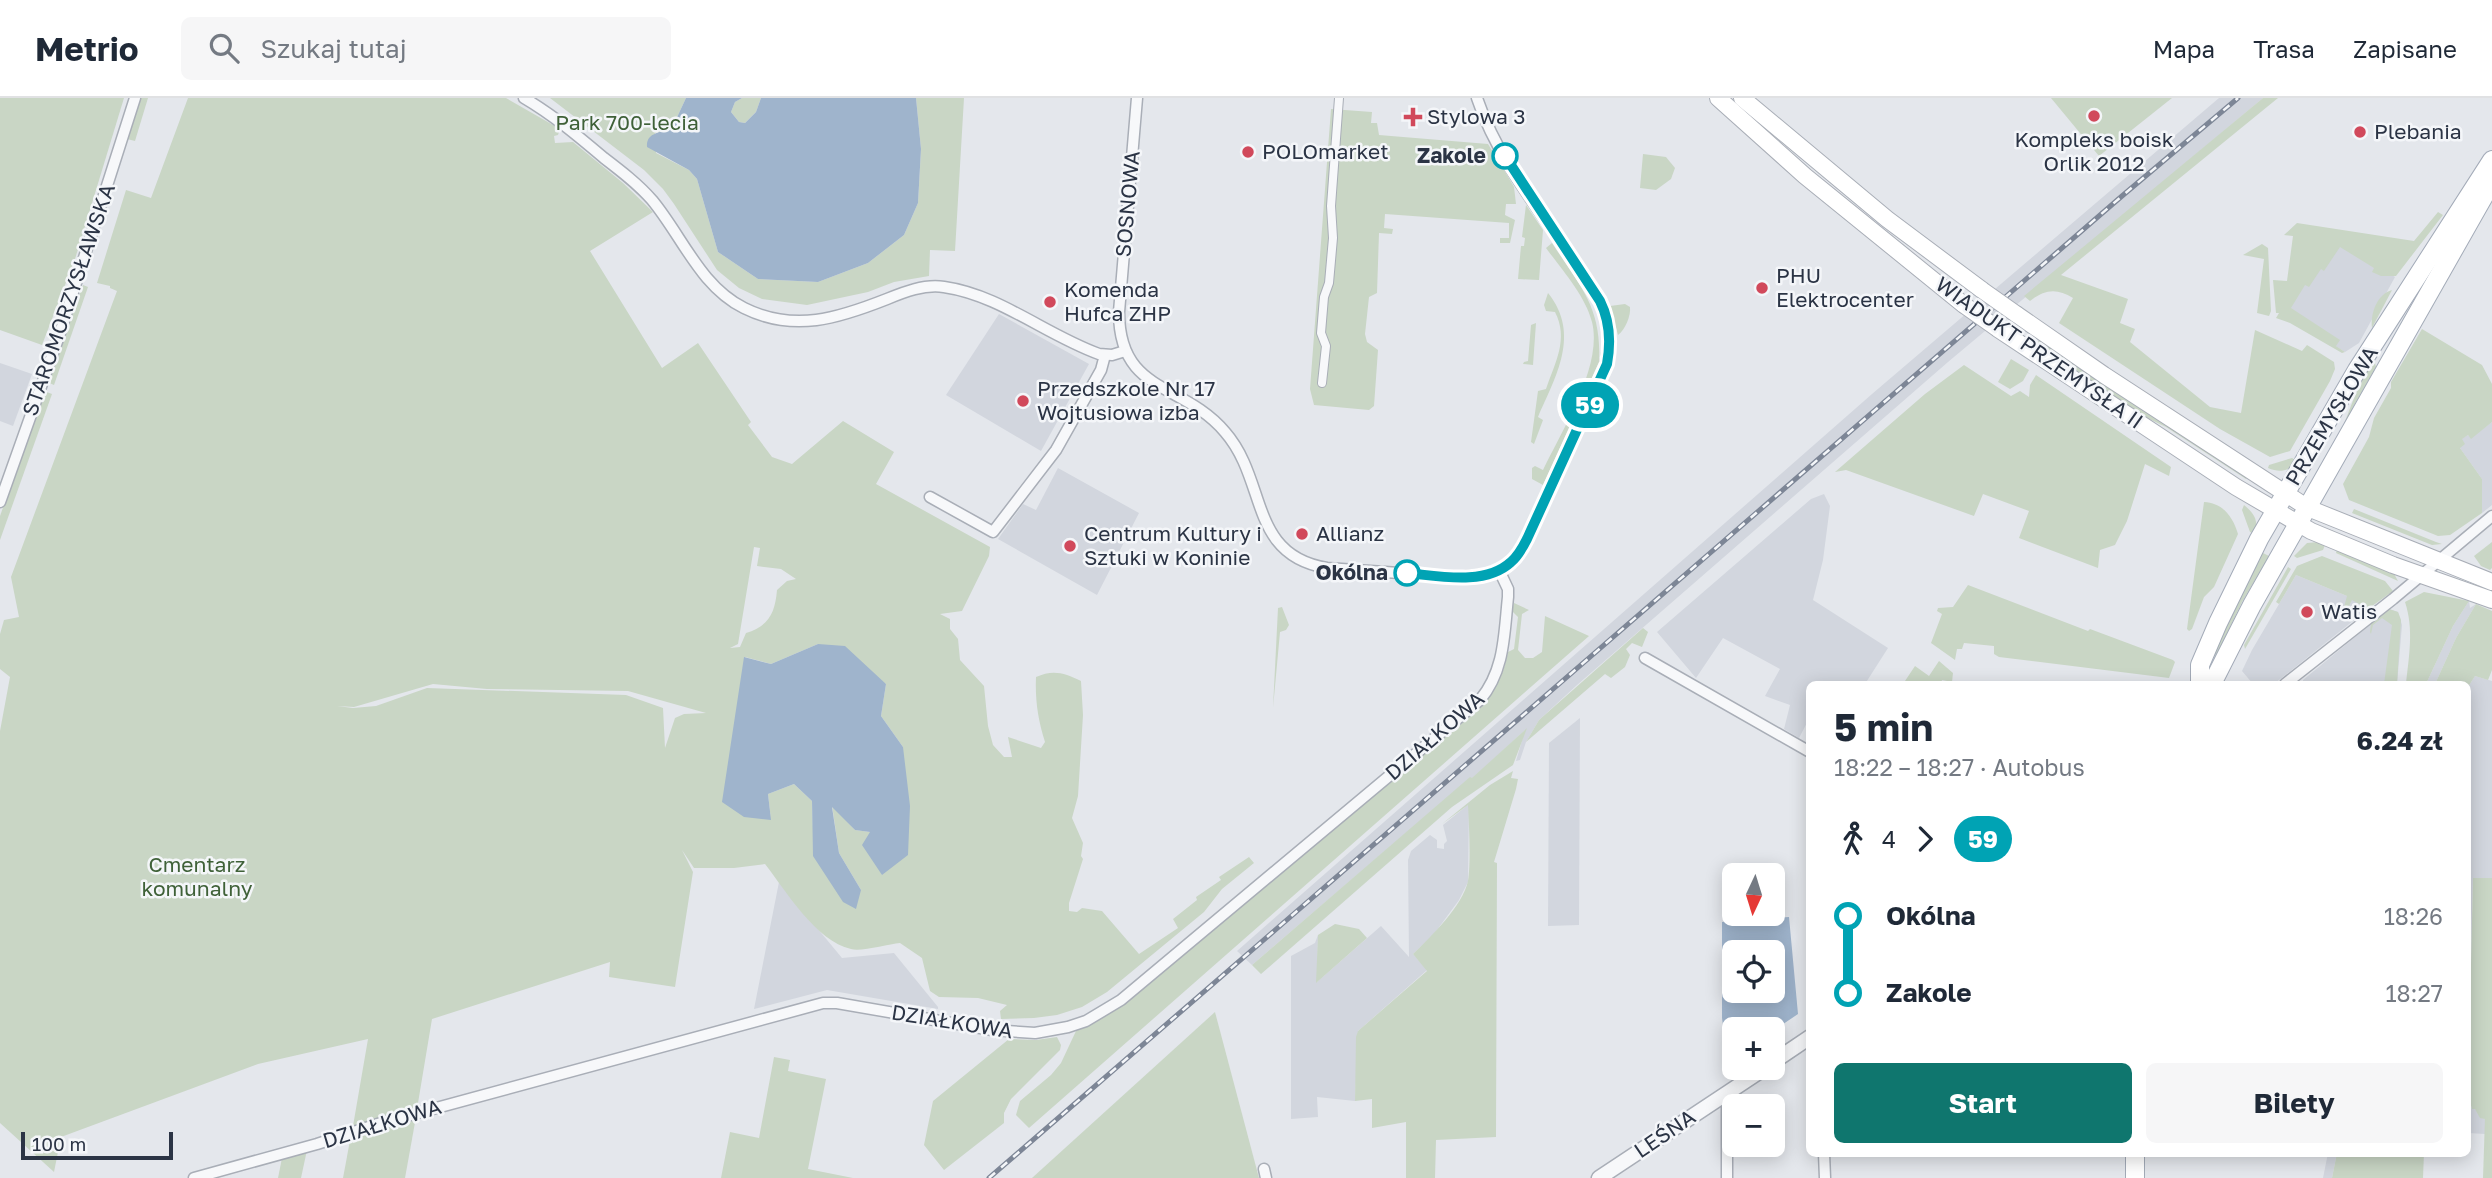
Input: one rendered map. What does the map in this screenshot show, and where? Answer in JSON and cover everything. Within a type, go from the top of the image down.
[{"type":"main road","name":"WIADUKT PRZEMYSŁA II","points":[[1718,98],[1805,176],[1964,305],[2276,511],[2336,542],[2492,600]]},
{"type":"main road","name":"WIADUKT PRZEMYSŁA II","points":[[1742,98],[1933,255],[2104,375],[2285,494],[2308,508],[2492,582]]},
{"type":"main road","name":"PRZEMYSŁOWA","points":[[2200,681],[2200,665],[2218,623],[2244,568],[2285,494],[2357,370],[2479,205],[2492,160]]},
{"type":"main road","name":"PRZEMYSŁOWA","points":[[2210,681],[2216,676],[2252,605],[2492,182]]},
{"type":"main road","points":[[2135,1157],[2135,1178]]},
{"type":"street","name":"STAROMORZYSŁAWSKA","points":[[0,502],[59,336],[135,98]]},
{"type":"street","points":[[523,98],[570,130],[649,197],[708,280],[729,299],[751,311],[778,319],[806,322],[845,315],[915,289],[945,287],[981,297],[1093,352],[1105,355],[1125,351],[1145,377],[1204,412],[1224,430],[1242,454],[1269,529],[1276,541],[1298,559],[1312,566],[1327,568],[1457,577],[1483,575],[1499,570],[1511,563],[1527,539],[1600,382],[1607,364],[1610,337],[1608,321],[1600,301],[1514,170],[1489,127],[1477,98]]},
{"type":"street","name":"SOSNOWA","points":[[1125,351],[1119,328],[1119,312],[1137,98]]},
{"type":"street","points":[[1322,383],[1326,346],[1321,333],[1332,253],[1331,206],[1339,98]]},
{"type":"street","points":[[930,497],[993,532],[1056,450],[1101,370],[1105,355]]},
{"type":"street","points":[[2290,681],[2492,516]]},
{"type":"street","name":"DZIAŁKOWA","points":[[194,1178],[317,1144],[381,1122],[823,1003],[837,1003],[1014,1033],[1050,1031],[1086,1021],[1121,1000],[1480,700],[1494,681],[1502,656],[1508,589],[1499,570]]},
{"type":"street","points":[[1645,658],[1806,750]]},
{"type":"street","points":[[1785,1054],[1806,1041]]},
{"type":"street","name":"LEŚNA","points":[[1599,1178],[1747,1080]]},
{"type":"street","points":[[1727,1093],[1727,1178]]},
{"type":"street","points":[[1824,1157],[1825,1178]]},
{"type":"shaded area","points":[[2219,98],[2263,98],[1948,362],[1577,685],[1539,720],[1526,742],[1520,760],[1516,761],[1525,730],[1472,779],[1252,965],[1237,951],[1872,394]]},
{"type":"shaded area","points":[[2334,239],[2395,277],[2359,343],[2345,352],[2291,318],[2289,306]]},
{"type":"shaded area","points":[[999,314],[1089,364],[1041,451],[946,395]]},
{"type":"shaded area","points":[[0,363],[32,374],[13,426],[0,421]]},
{"type":"shaded area","points":[[2492,422],[2492,505],[2482,513],[2482,479],[2460,448],[2461,439],[2468,435],[2471,438]]},
{"type":"shaded area","points":[[1058,468],[1139,513],[1097,595],[998,539],[1023,504],[1036,510]]},
{"type":"shaded area","points":[[1824,494],[1830,506],[1823,560],[1813,600],[1888,648],[1867,681],[1806,681],[1806,725],[1799,738],[1784,729],[1790,705],[1765,696],[1780,669],[1723,638],[1696,678],[1657,632],[1811,499]]},
{"type":"shaded area","points":[[2296,575],[2347,596],[2347,609],[2352,599],[2368,609],[2278,681],[2250,681],[2242,671]]},
{"type":"shaded area","points":[[2469,601],[2470,608],[2476,604],[2456,638],[2436,681],[2427,681],[2453,626]]},
{"type":"shaded area","points":[[2389,609],[2398,612],[2402,625],[2397,681],[2303,680]]},
{"type":"shaded area","points":[[2475,676],[2492,681],[2492,878],[2473,878],[2471,941],[2471,682]]},
{"type":"shaded area","points":[[1580,718],[1579,925],[1548,926],[1549,743]]},
{"type":"shaded area","points":[[1469,804],[1468,882],[1459,900],[1434,934],[1413,954],[1427,970],[1358,1031],[1355,1101],[1317,1097],[1318,1117],[1291,1119],[1291,956],[1315,943],[1318,935],[1317,982],[1381,926],[1409,957],[1408,860],[1411,851],[1430,835],[1437,840],[1437,848],[1444,849],[1447,841],[1443,825]]},
{"type":"shaded area","points":[[779,882],[842,958],[894,953],[938,1009],[827,990],[754,1009]]},
{"type":"shaded area","points":[[2471,1106],[2485,1119],[2485,1134],[2471,1133]]},
{"type":"shaded area","points":[[2327,1157],[2336,1157],[2332,1178],[2323,1178]]},
{"type":"green space","points":[[0,98],[124,98],[75,259],[42,345],[0,330]]},
{"type":"green space","points":[[140,98],[148,98],[135,141],[127,139]]},
{"type":"green space","name":"Cmentarz komunalny","points":[[188,98],[506,98],[560,129],[558,135],[554,136],[555,143],[573,142],[653,212],[590,251],[662,368],[698,343],[751,422],[748,425],[772,457],[792,464],[843,421],[894,452],[876,484],[990,547],[989,556],[962,611],[940,614],[950,619],[950,629],[958,639],[960,660],[984,686],[993,745],[1004,757],[1012,757],[1008,737],[1041,748],[1045,742],[1040,726],[1036,677],[1059,673],[1081,681],[1083,715],[1078,796],[1072,818],[1083,843],[1083,859],[1069,911],[1077,912],[1082,908],[1102,911],[1139,954],[1178,928],[1173,919],[1197,900],[1196,897],[1221,880],[1219,877],[1249,857],[1254,863],[1222,889],[1204,912],[1107,992],[1082,1007],[1057,1015],[1001,1019],[1000,1011],[1007,1005],[978,998],[939,997],[930,991],[922,958],[900,943],[855,950],[838,944],[803,914],[765,864],[734,868],[694,868],[682,850],[693,872],[675,987],[609,977],[610,962],[432,1019],[417,1109],[353,1126],[368,1039],[258,1064],[61,1137],[54,1172],[0,1123],[0,731],[10,677],[0,669],[0,634],[4,620],[19,617],[11,577],[117,291],[97,283],[126,190],[151,198]],"holes":[[[754,547],[760,548],[757,566],[781,569],[796,579],[787,581],[777,590],[775,605],[769,618],[760,627],[746,633],[740,647],[730,648],[738,644]],[[818,644],[886,684],[881,716],[903,747],[882,875],[870,832],[855,830],[832,805],[839,853],[861,890],[814,856],[812,801],[794,784],[768,794],[771,820],[745,657],[771,664]],[[433,684],[487,689],[628,691],[706,713],[684,714],[675,718],[665,748],[663,708],[626,695],[427,688],[376,706],[353,708],[337,706],[354,707]]]},
{"type":"green space","name":"Park 700-lecia","points":[[550,98],[686,98],[672,128],[655,133],[656,153],[689,170],[697,179],[718,252],[758,279],[818,282],[868,263],[904,235],[918,203],[921,149],[916,98],[964,98],[955,251],[930,250],[929,276],[894,282],[868,292],[807,305],[762,299],[739,288],[717,270],[674,204],[644,170]]},
{"type":"green space","points":[[742,98],[761,98],[756,112],[745,123],[739,122],[731,112],[735,102]]},
{"type":"green space","points":[[2051,98],[2172,98],[2099,156]]},
{"type":"green space","points":[[2263,98],[2278,98],[2061,275],[2128,299],[2120,323],[2135,329],[2130,342],[2210,407],[2241,413],[2255,330],[2302,351],[2307,345],[2334,362],[2335,369],[2330,381],[2290,451],[2270,457],[2220,429],[2059,323],[2073,298],[2056,291],[2046,292],[2030,301],[2024,296]]},
{"type":"green space","points":[[1331,109],[1372,112],[1371,123],[1377,123],[1379,135],[1488,144],[1496,157],[1494,159],[1500,163],[1514,187],[1516,204],[1506,204],[1505,215],[1515,220],[1510,243],[1500,243],[1500,238],[1509,238],[1509,223],[1385,214],[1384,228],[1393,229],[1392,234],[1379,233],[1377,293],[1369,297],[1365,334],[1367,342],[1378,350],[1374,406],[1369,410],[1314,405],[1310,389]]},
{"type":"green space","points":[[1643,154],[1666,157],[1675,168],[1671,179],[1656,190],[1640,188]]},
{"type":"green space","points":[[1526,205],[1543,230],[1539,280],[1518,279],[1521,246],[1524,246],[1525,238],[1522,237]]},
{"type":"green space","points":[[2438,212],[2443,215],[2396,276],[2381,276],[2372,272],[2374,268],[2340,247],[2324,271],[2321,269],[2309,287],[2305,285],[2291,308],[2340,340],[2336,346],[2345,352],[2342,353],[2290,323],[2276,318],[2279,313],[2276,313],[2273,280],[2287,281],[2293,236],[2284,235],[2297,223],[2414,241]]},
{"type":"green space","points":[[1552,243],[1580,285],[1593,312],[1597,326],[1599,362],[1543,485],[1532,479],[1532,468],[1535,466],[1543,470],[1570,417],[1586,378],[1594,339],[1592,322],[1584,302],[1546,248]]},
{"type":"green space","points":[[2262,244],[2268,248],[2269,316],[2257,313],[2264,259],[2243,255]]},
{"type":"green space","points":[[83,285],[88,287],[54,385],[47,382]]},
{"type":"green space","points":[[2392,290],[2372,328],[2376,305],[2382,296]]},
{"type":"green space","points":[[1548,293],[1558,308],[1564,339],[1558,371],[1538,417],[1543,420],[1534,444],[1531,442],[1538,391],[1546,389],[1561,341],[1555,312],[1546,311],[1544,305]]},
{"type":"green space","points":[[1625,304],[1630,307],[1630,314],[1618,335],[1610,306]]},
{"type":"green space","points":[[1536,323],[1533,365],[1523,364],[1528,361],[1531,325]]},
{"type":"green space","points":[[2422,329],[2482,365],[2492,384],[2492,422],[2471,439],[2468,435],[2462,439],[2465,444],[2460,448],[2482,479],[2482,513],[2450,535],[2438,536],[2349,500],[2343,484],[2369,437],[2374,418],[2391,388],[2391,382]]},
{"type":"green space","points":[[2041,339],[2248,476],[2246,479],[2166,427],[2141,415],[2037,343]]},
{"type":"green space","points":[[2011,359],[2029,370],[2023,381],[2010,389],[1998,382]]},
{"type":"green space","points":[[2372,362],[2376,367],[2353,407],[2343,433],[2342,429],[2361,380]]},
{"type":"green space","points":[[1964,365],[2011,396],[2020,391],[2029,397],[2030,385],[2036,375],[2171,467],[2169,476],[2145,464],[2127,521],[2115,545],[2100,550],[2098,568],[2019,538],[2029,511],[1983,494],[1974,516],[1846,470],[1835,472],[1925,394]]},
{"type":"green space","points":[[44,391],[52,394],[0,540],[0,516]]},
{"type":"green space","points":[[2292,458],[2297,461],[2288,469],[2281,471],[2268,468],[2269,465]]},
{"type":"green space","points":[[2204,502],[2222,508],[2238,534],[2214,587],[2204,597],[2189,631],[2187,629]]},
{"type":"green space","points":[[2244,505],[2255,518],[2255,534],[2250,532],[2242,510]]},
{"type":"green space","points":[[2354,509],[2442,544],[2432,545],[2352,513]]},
{"type":"green space","points":[[2318,542],[2325,545],[2323,550],[2297,558],[2294,556],[2307,543]]},
{"type":"green space","points":[[2492,542],[2490,570],[2481,566],[2474,556]]},
{"type":"green space","points":[[2337,549],[2393,572],[2398,581],[2336,553]]},
{"type":"green space","points":[[2259,551],[2269,556],[2209,664]]},
{"type":"green space","points":[[2322,556],[2385,581],[2393,591],[2368,609],[2352,600],[2347,610],[2344,607],[2347,596],[2296,575],[2279,604],[2276,602],[2297,566]]},
{"type":"green space","points":[[2288,567],[2291,569],[2245,649],[2244,645]]},
{"type":"green space","points":[[1968,585],[2173,660],[2175,662],[2169,678],[1999,657],[1994,654],[1994,646],[1964,643],[1962,649],[1957,649],[1955,660],[1931,643],[1942,614],[1937,611],[1938,608],[1953,607]]},
{"type":"green space","points":[[2424,592],[2469,601],[2453,626],[2427,681],[2406,681],[2410,632],[2405,602]]},
{"type":"green space","points":[[1514,603],[1529,610],[1522,614],[1518,650],[1525,658],[1533,658],[1542,652],[1545,616],[1589,636],[1029,1128],[1016,1115],[1020,1101],[1061,1063],[1076,1031],[1117,1009],[1479,709],[1498,682],[1508,652],[1514,649],[1518,617],[1512,611]]},
{"type":"green space","points":[[2476,604],[2492,611],[2492,670],[2488,680],[2475,676],[2471,682],[2436,681],[2456,638]]},
{"type":"green space","points":[[1282,607],[1289,625],[1286,630],[1280,632],[1273,708],[1278,608]]},
{"type":"green space","points":[[2389,609],[2398,612],[2401,620],[2397,681],[2384,681],[2392,625],[2382,618],[2373,625],[2371,634],[2371,624]]},
{"type":"green space","points":[[1643,628],[1648,632],[1642,647],[1632,643],[1626,649],[1630,655],[1625,667],[1611,678],[1605,674],[1526,742],[1539,720]]},
{"type":"green space","points":[[1939,661],[1953,673],[1952,681],[1905,681],[1915,666],[1929,676]]},
{"type":"green space","points":[[1527,728],[1513,765],[1452,807],[1261,974],[1252,965],[1472,778]]},
{"type":"green space","points":[[1513,771],[1511,778],[1518,779],[1516,789],[1494,862],[1497,863],[1496,1137],[1436,1140],[1435,1178],[1406,1178],[1406,1122],[1372,1128],[1372,1099],[1355,1101],[1356,1037],[1358,1031],[1427,971],[1413,954],[1445,920],[1465,890],[1470,843],[1468,805],[1442,824],[1490,785]]},
{"type":"green space","points":[[2473,878],[2492,878],[2492,1178],[2483,1178],[2485,1119],[2480,1118],[2471,1106]]},
{"type":"green space","points":[[1335,924],[1359,929],[1367,938],[1316,983],[1318,935]]},
{"type":"green space","points":[[1215,1012],[1259,1178],[1032,1178]]},
{"type":"green space","points":[[1057,1037],[1060,1050],[1011,1099],[1004,1113],[1004,1123],[944,1170],[924,1145],[933,1101],[1009,1039],[1036,1040]]},
{"type":"green space","points":[[774,1057],[790,1060],[788,1071],[826,1079],[808,1169],[853,1178],[721,1178],[730,1132],[759,1138]]},
{"type":"green space","points":[[416,1117],[405,1178],[343,1178],[351,1135]]},
{"type":"green space","points":[[307,1150],[301,1178],[278,1178],[282,1158]]},
{"type":"green space","points":[[2336,1157],[2424,1157],[2423,1178],[2332,1178]]},
{"type":"water","points":[[686,98],[742,98],[735,102],[731,112],[739,122],[745,123],[756,112],[761,98],[916,98],[921,149],[918,203],[904,235],[868,263],[818,282],[758,279],[718,252],[697,179],[689,170],[647,147],[649,138],[672,128]]},
{"type":"water","points":[[818,644],[845,646],[886,684],[881,716],[903,747],[910,806],[908,855],[882,875],[862,845],[870,832],[855,830],[832,807],[839,853],[861,890],[856,909],[843,902],[813,856],[812,801],[794,784],[768,794],[771,820],[744,817],[722,802],[744,657],[771,664]]},
{"type":"water","points":[[1785,917],[1789,917],[1798,1014],[1785,1023],[1785,1017],[1722,1017],[1722,1003],[1785,1003],[1785,940],[1722,940],[1722,926],[1785,926]]},
{"type":"railway","points":[[989,1178],[2238,98]]},
{"type":"bus line","name":"59","points":[[1407,573],[1470,577],[1499,570],[1511,563],[1527,539],[1607,364],[1610,337],[1603,306],[1505,156]]},
{"type":"place","name":"Kompleks boisk Orlik 2012","points":[[2094,116]]},
{"type":"place","name":"Stylowa 3","points":[[1413,117]]},
{"type":"place","name":"Plebania","points":[[2360,132]]},
{"type":"place","name":"POLOmarket","points":[[1248,152]]},
{"type":"place","name":"Zakole","points":[[1505,156]]},
{"type":"place","name":"PHU Elektrocenter","points":[[1762,288]]},
{"type":"place","name":"Komenda Hufca ZHP","points":[[1050,302]]},
{"type":"place","name":"Przedszkole Nr 17 Wojtusiowa izba","points":[[1023,401]]},
{"type":"place","name":"Allianz","points":[[1302,534]]},
{"type":"place","name":"Centrum Kultury i Sztuki w Koninie","points":[[1070,546]]},
{"type":"place","name":"Okólna","points":[[1407,573]]},
{"type":"place","name":"Watis","points":[[2307,612]]}]
